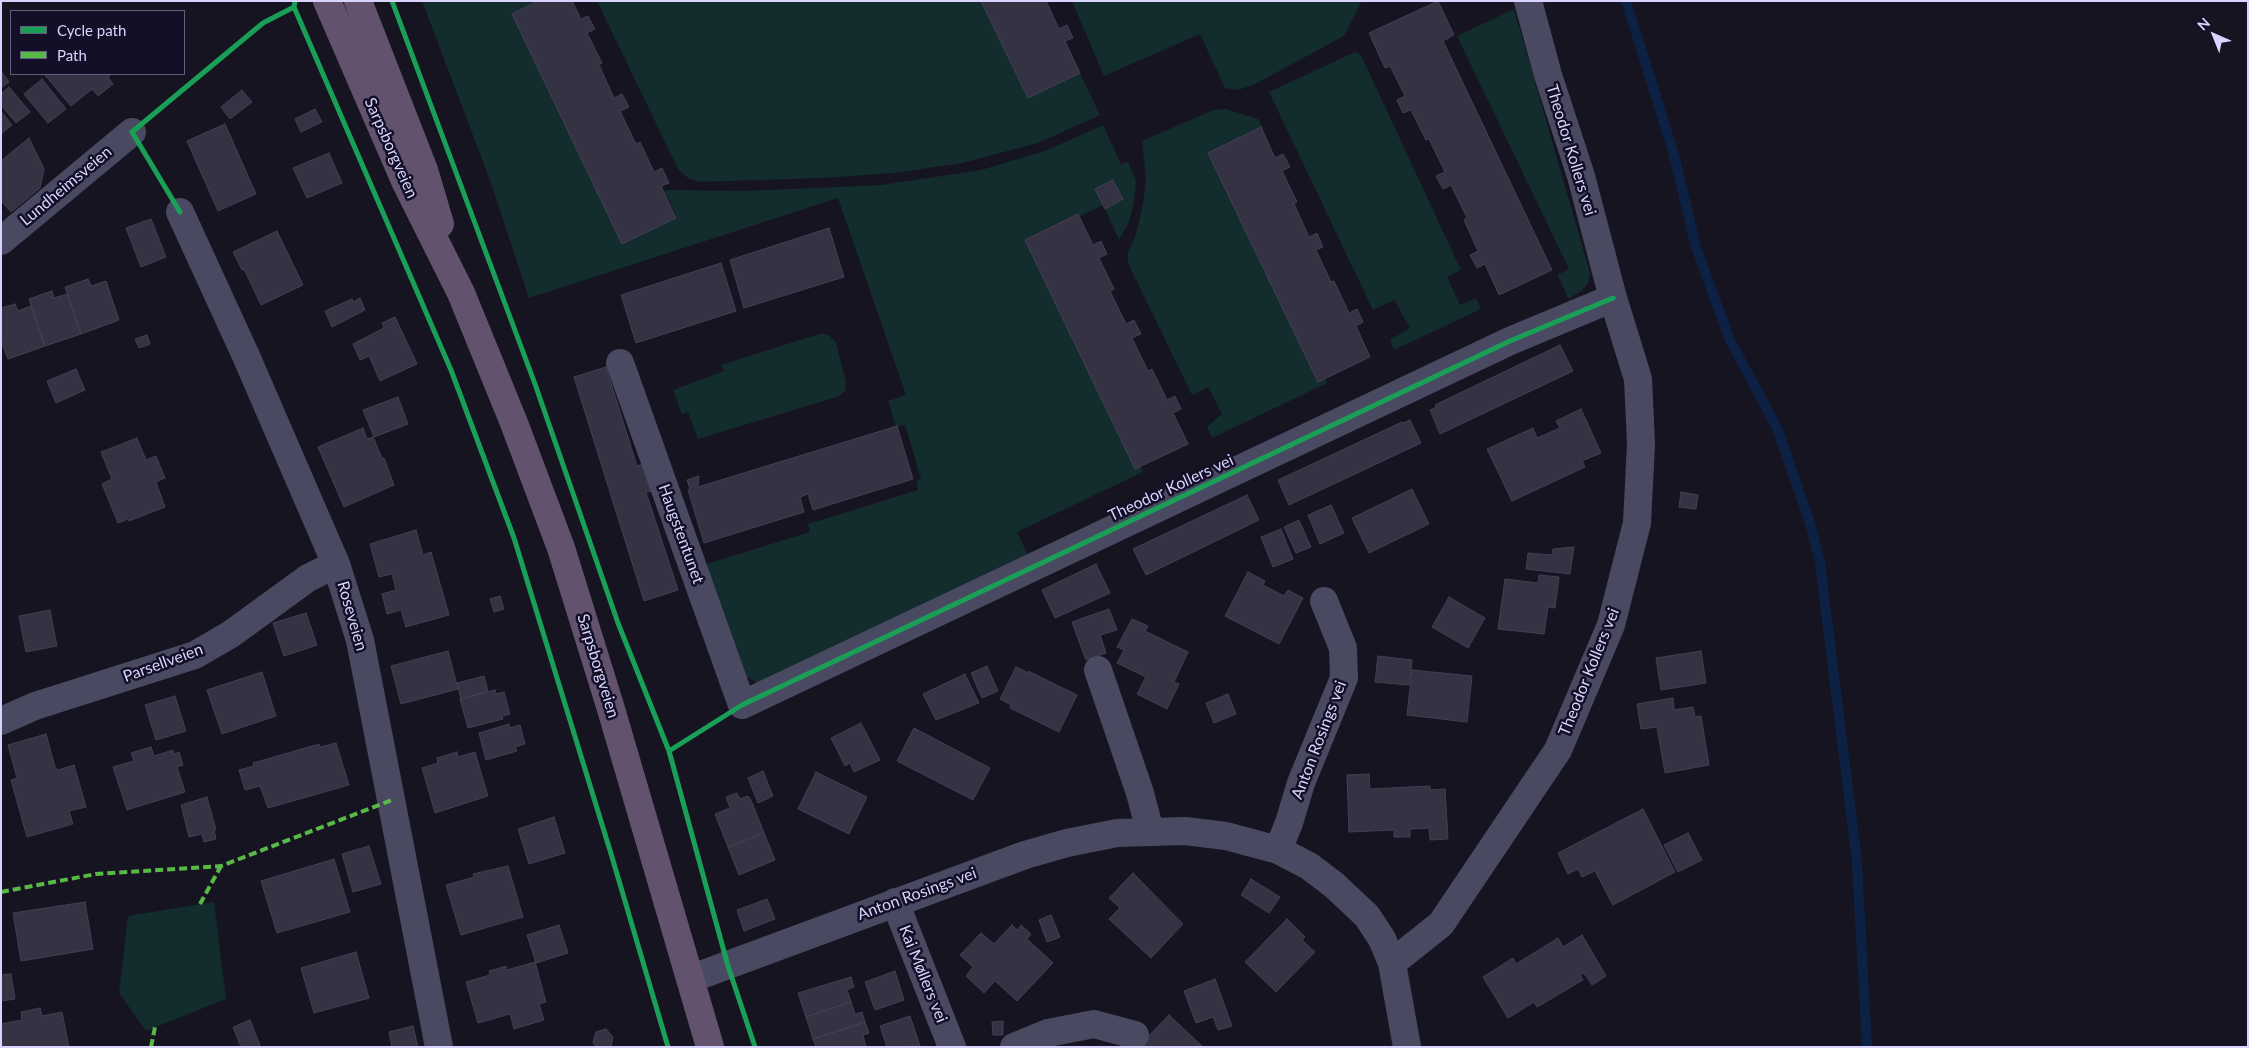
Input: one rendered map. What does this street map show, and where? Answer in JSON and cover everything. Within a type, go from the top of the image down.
[{"type":"highway","name":"Sarpsborgveien","points":[[327,1],[405,182],[461,293],[514,422],[561,548],[609,701],[710,1047]]},
{"type":"highway","name":"Sarpsborgveien","points":[[358,1],[424,170],[461,293]]},
{"type":"street","name":"Theodor Kollers vei","points":[[1392,963],[1441,924],[1558,750],[1611,625],[1637,522],[1640,444],[1638,380],[1613,298],[1581,176],[1548,75],[1528,1]]},
{"type":"street","name":"Lundheimsveien","points":[[1,241],[132,132]]},
{"type":"street","name":"Roseveien","points":[[180,212],[246,356],[336,564],[360,640],[439,1047]]},
{"type":"street","name":"Theodor Kollers vei","points":[[742,705],[1510,341],[1613,298]]},
{"type":"street","name":"Haugstentunet","points":[[620,363],[742,705]]},
{"type":"street","name":"Parsellveien","points":[[1,721],[35,706],[195,655],[231,634],[308,578],[336,564]]},
{"type":"street","name":"Anton Rosings vei","points":[[1278,850],[1301,783],[1344,678],[1343,648],[1324,601]]},
{"type":"street","points":[[1098,670],[1140,793],[1150,831]]},
{"type":"street","name":"Anton Rosings vei","points":[[690,979],[1025,855],[1067,843],[1117,833],[1185,831],[1226,836],[1278,850],[1308,866],[1334,885],[1367,916],[1382,939],[1392,963],[1407,1047]]},
{"type":"street","name":"Kai Møllers vei","points":[[894,902],[952,1047]]},
{"type":"street","points":[[1014,1047],[1048,1033],[1094,1024],[1135,1035]]},
{"type":"green space","points":[[422,1],[539,1],[624,241],[676,215],[664,190],[744,191],[881,185],[981,170],[1045,151],[1103,125],[1121,164],[1128,162],[1136,180],[1134,204],[1128,224],[1119,240],[1105,209],[1123,199],[1113,180],[1103,205],[1031,240],[1143,472],[1017,532],[1028,555],[758,683],[743,675],[703,565],[810,532],[808,524],[918,490],[916,481],[921,479],[905,425],[896,427],[888,401],[906,395],[838,198],[529,298],[490,180]]},
{"type":"green space","points":[[597,1],[986,1],[1032,96],[1080,73],[1100,115],[1038,143],[962,163],[894,173],[822,178],[699,182],[688,178],[678,169]]},
{"type":"green space","points":[[1072,1],[1362,1],[1344,36],[1255,84],[1238,90],[1225,88],[1200,34],[1104,76]]},
{"type":"green space","points":[[1514,9],[1590,273],[1588,283],[1569,299],[1557,275],[1569,269],[1457,36]]},
{"type":"green space","points":[[1355,52],[1361,55],[1461,270],[1447,277],[1460,305],[1476,298],[1481,309],[1394,350],[1390,340],[1410,328],[1394,300],[1373,310],[1269,92]]},
{"type":"green space","points":[[1226,109],[1258,119],[1264,129],[1216,152],[1327,383],[1212,438],[1207,427],[1222,414],[1208,387],[1192,395],[1128,263],[1128,253],[1135,237],[1143,204],[1146,179],[1142,141],[1213,110]]},
{"type":"green space","points":[[822,333],[830,336],[836,343],[846,383],[845,391],[837,397],[698,439],[688,412],[682,414],[673,390],[724,371],[721,365]]},
{"type":"green space","points":[[214,902],[226,999],[146,1031],[119,993],[128,916]]},
{"type":"building","points":[[538,1],[572,1],[581,19],[588,16],[595,29],[587,33],[602,63],[599,65],[614,98],[622,94],[629,107],[620,111],[636,144],[640,142],[654,172],[662,168],[669,183],[661,186],[676,218],[622,244],[512,14]]},
{"type":"building","points":[[981,1],[1046,1],[1059,29],[1067,25],[1073,38],[1065,41],[1080,73],[1028,98]]},
{"type":"building","points":[[1438,1],[1454,35],[1443,41],[1552,270],[1499,295],[1485,264],[1477,268],[1470,255],[1478,251],[1464,220],[1467,218],[1451,185],[1443,189],[1436,176],[1445,172],[1429,139],[1426,140],[1411,110],[1403,113],[1397,100],[1405,96],[1390,66],[1385,68],[1369,33]]},
{"type":"building","points":[[1,71],[9,82],[1,88]]},
{"type":"building","points":[[45,75],[110,75],[108,77],[113,84],[98,96],[92,89],[71,106]]},
{"type":"building","points":[[42,79],[66,109],[48,123],[24,94]]},
{"type":"building","points":[[9,87],[30,112],[16,123],[1,105],[1,94]]},
{"type":"building","points":[[242,90],[252,102],[230,119],[221,107]]},
{"type":"building","points":[[315,109],[322,122],[301,132],[295,119]]},
{"type":"building","points":[[1,111],[12,125],[1,134]]},
{"type":"building","points":[[225,124],[256,194],[218,211],[187,141]]},
{"type":"building","points":[[1261,127],[1275,158],[1283,154],[1290,167],[1282,171],[1297,202],[1294,204],[1309,237],[1317,233],[1323,247],[1316,250],[1331,282],[1334,281],[1349,313],[1357,309],[1363,322],[1356,326],[1370,357],[1318,382],[1208,153]]},
{"type":"building","points":[[29,138],[44,169],[40,188],[11,212],[1,201],[1,161]]},
{"type":"building","points":[[329,153],[342,183],[307,198],[293,168]]},
{"type":"building","points":[[1113,180],[1123,199],[1105,209],[1095,189]]},
{"type":"building","points":[[1078,214],[1093,245],[1101,241],[1107,254],[1099,258],[1114,289],[1110,291],[1126,324],[1134,320],[1141,334],[1132,338],[1148,371],[1152,369],[1167,400],[1175,396],[1181,409],[1173,413],[1188,444],[1135,469],[1025,240]]},
{"type":"building","points":[[151,219],[166,257],[141,267],[126,228]]},
{"type":"building","points":[[829,228],[844,277],[744,308],[730,260]]},
{"type":"building","points":[[277,231],[303,285],[261,305],[244,269],[242,270],[233,252]]},
{"type":"building","points":[[721,263],[736,311],[636,343],[621,295]]},
{"type":"building","points":[[88,279],[91,286],[106,281],[119,320],[81,334],[65,287]]},
{"type":"building","points":[[52,291],[54,298],[67,294],[81,334],[45,346],[29,299]]},
{"type":"building","points":[[360,298],[365,310],[332,327],[325,311],[352,299],[353,302]]},
{"type":"building","points":[[15,304],[18,311],[31,306],[45,346],[8,359],[1,341],[1,308]]},
{"type":"building","points":[[395,317],[417,364],[380,381],[369,356],[360,360],[353,344],[384,328],[382,323]]},
{"type":"building","points":[[147,335],[150,344],[139,348],[135,339]]},
{"type":"building","points":[[1560,345],[1573,371],[1440,434],[1430,410],[1437,407],[1435,405]]},
{"type":"building","points":[[606,367],[637,466],[642,464],[651,491],[646,492],[678,590],[644,601],[574,377]]},
{"type":"building","points":[[76,369],[85,390],[56,403],[47,381]]},
{"type":"building","points":[[398,397],[408,424],[374,437],[363,410]]},
{"type":"building","points":[[1581,409],[1601,453],[1582,461],[1585,467],[1512,501],[1487,449],[1533,428],[1537,438],[1560,428],[1556,421]]},
{"type":"building","points":[[1410,420],[1421,443],[1289,505],[1278,480]]},
{"type":"building","points":[[897,426],[913,479],[813,510],[808,494],[800,497],[804,512],[704,543],[688,490],[690,489],[687,480],[699,476],[698,487]]},
{"type":"building","points":[[363,428],[367,439],[373,437],[382,458],[384,458],[394,485],[344,507],[318,447]]},
{"type":"building","points":[[137,438],[146,460],[156,456],[165,478],[156,482],[165,507],[129,521],[128,519],[118,523],[102,484],[112,479],[101,452]]},
{"type":"building","points":[[1412,489],[1429,524],[1369,553],[1352,518]]},
{"type":"building","points":[[1681,492],[1698,495],[1696,509],[1679,507]]},
{"type":"building","points":[[1247,495],[1259,520],[1146,575],[1133,549]]},
{"type":"building","points":[[1331,505],[1344,533],[1320,544],[1308,515]]},
{"type":"building","points":[[1299,520],[1311,547],[1296,553],[1284,527]]},
{"type":"building","points":[[1281,529],[1293,559],[1273,567],[1261,537]]},
{"type":"building","points":[[416,530],[423,555],[431,552],[449,615],[406,627],[401,610],[387,614],[382,594],[396,590],[392,574],[379,577],[370,544]]},
{"type":"building","points":[[1574,547],[1570,574],[1526,569],[1528,553],[1552,555],[1553,549]]},
{"type":"building","points":[[1096,564],[1110,593],[1055,618],[1042,590]]},
{"type":"building","points":[[1248,572],[1265,581],[1263,585],[1284,596],[1288,590],[1303,598],[1279,644],[1225,616]]},
{"type":"building","points":[[1539,575],[1559,577],[1555,608],[1548,607],[1544,634],[1498,629],[1505,579],[1538,583]]},
{"type":"building","points":[[500,596],[504,609],[494,612],[490,599]]},
{"type":"building","points":[[1449,597],[1485,618],[1468,648],[1432,627]]},
{"type":"building","points":[[1109,609],[1117,630],[1100,635],[1106,653],[1086,660],[1072,622]]},
{"type":"building","points":[[50,610],[57,646],[26,652],[19,616]]},
{"type":"building","points":[[306,613],[317,645],[284,656],[273,623]]},
{"type":"building","points":[[1132,619],[1148,626],[1145,631],[1188,652],[1174,682],[1179,684],[1167,709],[1137,694],[1146,677],[1117,663],[1124,650],[1117,647]]},
{"type":"building","points":[[448,651],[458,689],[401,704],[391,666]]},
{"type":"building","points":[[1701,651],[1706,683],[1661,690],[1656,658]]},
{"type":"building","points":[[1378,656],[1412,660],[1409,685],[1375,682]]},
{"type":"building","points":[[987,666],[998,691],[982,698],[971,673]]},
{"type":"building","points":[[1016,667],[1077,695],[1059,732],[1010,708],[1011,705],[1000,699]]},
{"type":"building","points":[[1412,670],[1472,676],[1467,722],[1407,715]]},
{"type":"building","points":[[262,672],[276,716],[222,734],[207,690]]},
{"type":"building","points":[[965,674],[979,703],[936,720],[923,694]]},
{"type":"building","points":[[484,676],[488,691],[461,699],[457,683]]},
{"type":"building","points":[[495,690],[496,694],[504,692],[510,714],[502,716],[503,719],[468,728],[460,699]]},
{"type":"building","points":[[1228,694],[1236,714],[1214,723],[1206,703]]},
{"type":"building","points":[[175,696],[186,731],[156,740],[145,705]]},
{"type":"building","points":[[1673,698],[1674,710],[1693,707],[1695,717],[1701,716],[1709,765],[1665,773],[1657,727],[1641,729],[1637,704]]},
{"type":"building","points":[[861,723],[880,760],[854,772],[850,763],[845,766],[831,738]]},
{"type":"building","points":[[509,724],[510,728],[520,725],[525,744],[515,747],[517,751],[486,760],[479,733]]},
{"type":"building","points":[[914,728],[990,768],[973,800],[897,761]]},
{"type":"building","points":[[46,734],[55,767],[58,770],[74,765],[86,807],[69,811],[73,824],[27,837],[11,780],[17,778],[8,745]]},
{"type":"building","points":[[336,743],[349,785],[268,808],[260,786],[245,790],[239,770],[254,766],[253,763],[319,744],[320,747]]},
{"type":"building","points":[[151,747],[154,756],[173,750],[174,754],[179,752],[183,765],[177,767],[185,792],[127,810],[113,767],[134,761],[131,753]]},
{"type":"building","points":[[457,752],[458,757],[475,752],[488,796],[435,813],[422,768],[438,763],[437,758]]},
{"type":"building","points":[[763,771],[773,796],[758,803],[748,778]]},
{"type":"building","points":[[816,772],[867,797],[849,834],[798,809]]},
{"type":"building","points":[[1369,774],[1370,789],[1430,786],[1430,790],[1445,789],[1448,839],[1430,840],[1429,828],[1410,829],[1410,837],[1394,837],[1394,830],[1349,832],[1347,775]]},
{"type":"building","points":[[737,793],[740,799],[748,796],[751,800],[764,833],[728,847],[715,814],[730,808],[726,797]]},
{"type":"building","points":[[207,797],[216,830],[214,830],[216,839],[204,842],[202,834],[189,837],[181,805]]},
{"type":"building","points":[[1643,809],[1675,872],[1613,905],[1595,871],[1582,877],[1578,869],[1568,874],[1558,853]]},
{"type":"building","points":[[554,817],[565,853],[529,864],[518,829]]},
{"type":"building","points":[[764,833],[775,860],[739,875],[728,847]]},
{"type":"building","points":[[1688,833],[1702,860],[1678,872],[1664,845]]},
{"type":"building","points":[[369,846],[381,884],[353,892],[342,854]]},
{"type":"building","points":[[334,859],[350,912],[277,933],[261,881]]},
{"type":"building","points":[[508,866],[523,917],[461,935],[446,885],[474,877],[473,874]]},
{"type":"building","points":[[1133,873],[1183,924],[1151,958],[1109,919],[1120,908],[1109,898]]},
{"type":"building","points":[[1251,879],[1280,897],[1269,913],[1241,895]]},
{"type":"building","points":[[767,899],[775,919],[744,931],[737,910]]},
{"type":"building","points":[[85,902],[93,949],[21,961],[13,913]]},
{"type":"building","points":[[1051,915],[1060,937],[1047,942],[1039,920]]},
{"type":"building","points":[[1287,919],[1305,937],[1302,940],[1315,952],[1276,992],[1245,962]]},
{"type":"building","points":[[559,925],[568,953],[536,963],[527,935]]},
{"type":"building","points":[[1012,925],[1017,930],[1021,925],[1031,934],[1027,939],[1053,963],[1017,1001],[995,981],[984,993],[966,976],[973,967],[960,955],[981,933],[994,944]]},
{"type":"building","points":[[1582,935],[1606,976],[1592,985],[1584,973],[1580,975],[1583,980],[1537,1007],[1534,1002],[1508,1018],[1483,977],[1513,958],[1516,964],[1558,938],[1563,947]]},
{"type":"building","points":[[356,952],[369,998],[314,1013],[301,968]]},
{"type":"building","points":[[535,962],[546,1002],[539,1004],[544,1020],[514,1029],[510,1014],[478,1023],[466,982],[490,975],[489,971],[506,966],[507,970]]},
{"type":"building","points":[[895,971],[904,1000],[875,1010],[865,982]]},
{"type":"building","points":[[11,974],[15,999],[1,1001],[1,975]]},
{"type":"building","points":[[851,977],[854,987],[847,990],[851,1002],[806,1017],[798,993]]},
{"type":"building","points":[[1215,979],[1232,1026],[1218,1030],[1213,1017],[1196,1023],[1184,991]]},
{"type":"building","points":[[851,1002],[855,1014],[862,1012],[865,1022],[813,1039],[806,1017]]},
{"type":"building","points":[[40,1008],[42,1016],[62,1012],[69,1047],[2,1047],[1,1024],[22,1020],[21,1012]]},
{"type":"building","points":[[1169,1015],[1203,1047],[1138,1047]]},
{"type":"building","points":[[910,1016],[920,1046],[887,1047],[880,1026]]},
{"type":"building","points":[[250,1020],[260,1045],[258,1047],[241,1047],[233,1027]]},
{"type":"building","points":[[1003,1021],[1003,1035],[993,1035],[992,1022]]},
{"type":"building","points":[[865,1022],[869,1033],[863,1035],[866,1047],[816,1047],[813,1039]]},
{"type":"building","points":[[413,1026],[418,1047],[392,1047],[389,1032]]},
{"type":"building","points":[[606,1029],[613,1037],[611,1047],[597,1047],[593,1043],[596,1032]]},
{"type":"waterway","points":[[1626,1],[1673,151],[1696,247],[1729,338],[1777,428],[1810,523],[1820,562],[1857,863],[1867,1047]]},
{"type":"marked path","points":[[1,892],[96,874],[221,866],[392,800]]},
{"type":"marked path","points":[[200,904],[221,866]]},
{"type":"marked path","points":[[151,1047],[155,1027]]},
{"type":"cycle path","points":[[295,1],[294,7],[451,370],[514,538],[668,1047]]},
{"type":"cycle path","points":[[392,1],[535,384],[618,623],[669,751],[728,966],[755,1047]]},
{"type":"cycle path","points":[[180,212],[132,132],[263,23],[294,7]]},
{"type":"cycle path","points":[[669,751],[742,705],[1510,341],[1613,298]]}]
